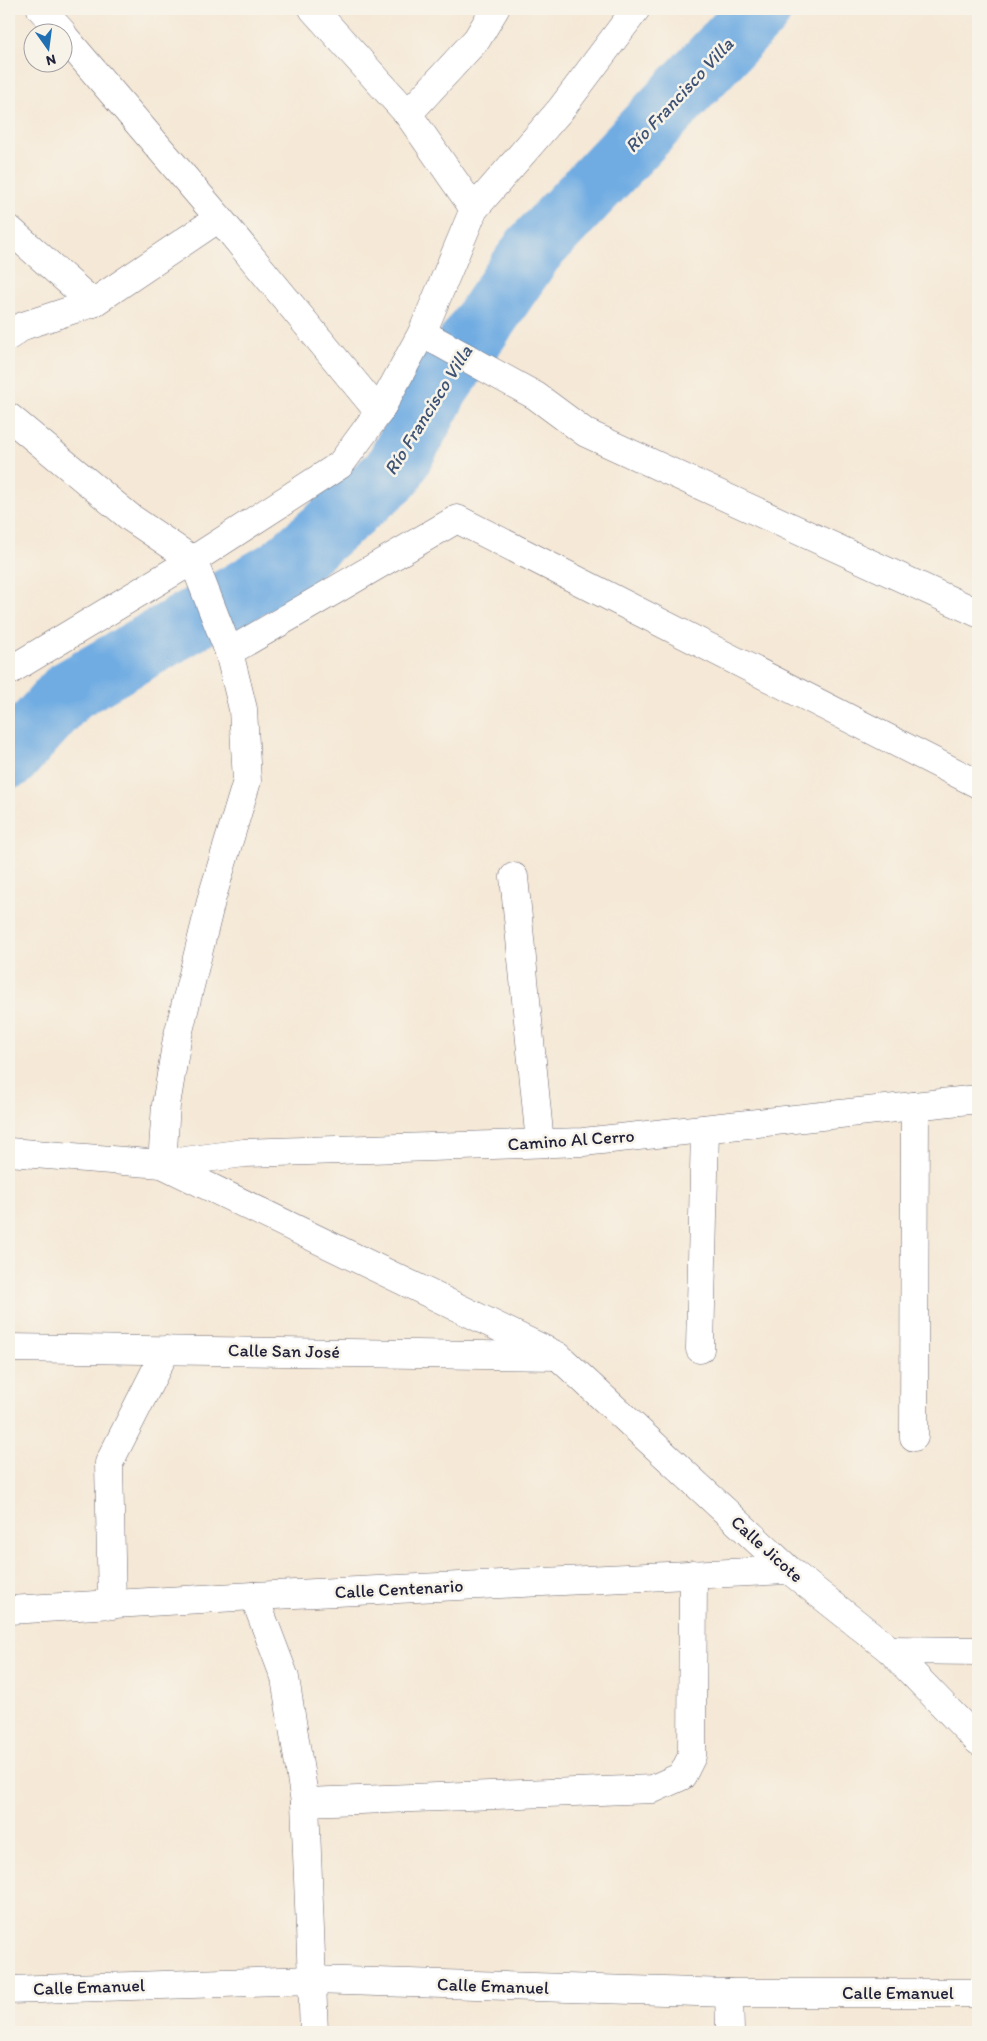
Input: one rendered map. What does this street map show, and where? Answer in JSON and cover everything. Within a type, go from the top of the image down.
[{"type":"street","points":[[41,9],[52,22]]},
{"type":"street","points":[[313,9],[408,114],[474,209]]},
{"type":"street","points":[[408,114],[478,39],[495,9]]},
{"type":"street","points":[[9,671],[193,560],[340,465],[380,412],[422,333],[474,209],[561,109],[636,9]]},
{"type":"street","points":[[72,45],[380,412]]},
{"type":"street","points":[[9,336],[23,326],[93,303],[219,218]]},
{"type":"street","points":[[9,230],[93,303]]},
{"type":"street","points":[[422,333],[536,396],[586,433],[978,613]]},
{"type":"street","points":[[9,417],[131,518],[193,560],[229,652],[243,709],[247,781],[212,897],[177,1039],[166,1106],[162,1164],[9,1152]]},
{"type":"street","points":[[229,652],[457,519],[978,784]]},
{"type":"street","points":[[514,877],[540,1144]]},
{"type":"street","name":"Camino Al Cerro","points":[[162,1164],[244,1153],[583,1142],[978,1099]]},
{"type":"street","points":[[914,1437],[915,1106]]},
{"type":"street","points":[[700,1349],[705,1128]]},
{"type":"street","name":"Calle Jicote","points":[[162,1164],[558,1356],[789,1570],[890,1650],[978,1741]]},
{"type":"street","name":"Calle San José","points":[[9,1348],[558,1356]]},
{"type":"street","points":[[112,1605],[110,1463],[166,1350]]},
{"type":"street","name":"Calle Centenario","points":[[9,1610],[789,1570]]},
{"type":"street","points":[[305,1802],[653,1789],[682,1776],[692,1756],[693,1574]]},
{"type":"street","points":[[254,1596],[285,1678],[305,1802],[314,2032]]},
{"type":"street","points":[[890,1650],[978,1651]]},
{"type":"street","name":"Calle Emanuel","points":[[9,1990],[312,1980],[729,1993],[978,1993]]},
{"type":"street","points":[[729,1993],[730,2032]]},
{"type":"waterway","name":"Río Francisco Villa","points":[[9,758],[69,691],[280,570],[392,474],[439,387],[533,250],[761,9]]}]
